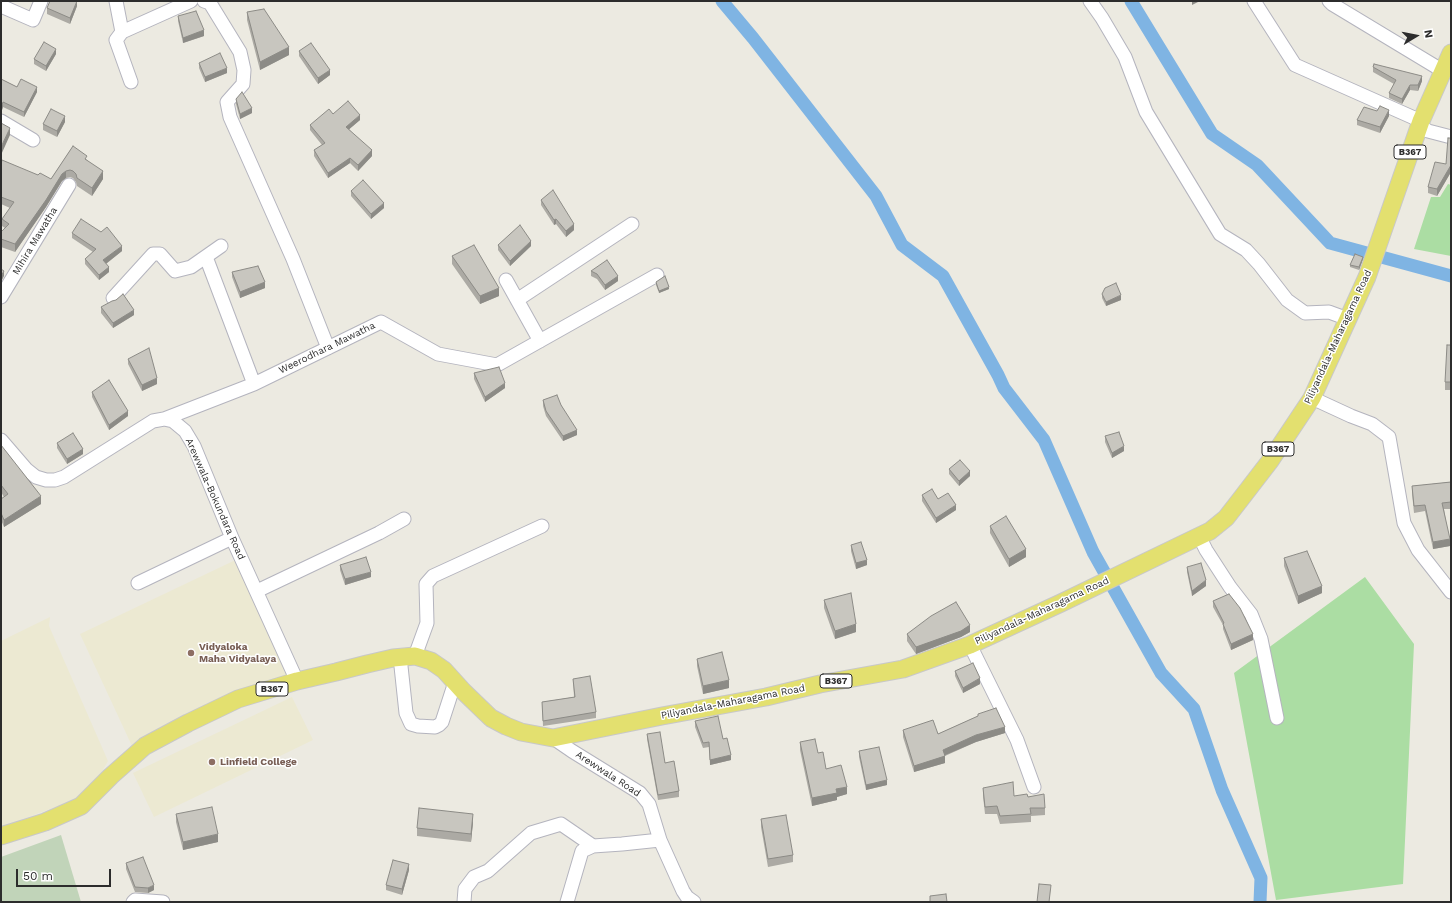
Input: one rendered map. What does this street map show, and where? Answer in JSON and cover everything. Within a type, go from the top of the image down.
[{"type":"main road","name":"Piliyandala-Maharagama Road","points":[[408,657],[431,661],[439,665],[491,718],[521,732],[553,738],[766,697],[820,684],[903,669],[970,645],[1210,531],[1226,518],[1270,461],[1312,398],[1367,277],[1420,123],[1451,53]]},
{"type":"main road","name":"B367","points":[[1,836],[45,822],[81,806],[111,776],[145,746],[238,699],[297,681],[367,664],[408,657]]},
{"type":"street","points":[[1,6],[33,20],[41,1]]},
{"type":"street","points":[[116,1],[122,32]]},
{"type":"street","points":[[131,82],[116,40],[122,32],[191,1]]},
{"type":"street","points":[[204,1],[210,3],[240,52],[244,70],[243,84],[228,102],[230,117],[293,259],[328,348]]},
{"type":"street","points":[[1090,1],[1125,57],[1146,112],[1220,234],[1246,250],[1287,300],[1305,313],[1329,312],[1348,319]]},
{"type":"street","points":[[1254,1],[1295,65],[1420,123],[1428,131],[1451,136]]},
{"type":"street","points":[[1330,1],[1332,4],[1443,71]]},
{"type":"street","points":[[1,121],[33,140]]},
{"type":"street","name":"Mihira Mawatha","points":[[1,297],[69,186]]},
{"type":"street","points":[[517,300],[632,224]]},
{"type":"street","points":[[113,298],[153,254],[160,254],[175,271],[191,267],[220,246]]},
{"type":"street","points":[[206,256],[254,384]]},
{"type":"street","name":"Weerodhara Mawatha","points":[[164,419],[254,384],[381,322],[438,354],[497,365],[657,275]]},
{"type":"street","points":[[506,280],[540,341]]},
{"type":"street","points":[[1312,398],[1372,424],[1389,437],[1404,523],[1418,550],[1451,592]]},
{"type":"street","points":[[1,440],[26,469],[36,477],[46,480],[55,480],[64,477],[140,428],[153,421],[164,419]]},
{"type":"street","name":"Arewwala-Bokundara Road","points":[[164,419],[173,421],[185,431],[194,446],[232,538],[297,681]]},
{"type":"street","points":[[257,592],[379,533],[404,519]]},
{"type":"street","points":[[455,682],[442,722],[439,725],[434,727],[411,724],[406,713],[408,657],[427,623],[426,584],[433,576],[542,526]]},
{"type":"street","points":[[1199,536],[1206,550],[1230,587],[1251,614],[1261,639],[1277,718]]},
{"type":"street","points":[[138,584],[232,538]]},
{"type":"street","points":[[970,645],[1017,740],[1034,787]]},
{"type":"street","name":"Arewwala Road","points":[[553,738],[640,793],[649,804],[654,816],[660,840],[683,891],[687,897],[694,902]]},
{"type":"street","points":[[464,902],[465,889],[474,877],[488,871],[531,833],[561,824],[593,846]]},
{"type":"street","points":[[567,902],[582,851],[593,846],[660,840]]},
{"type":"street","points":[[134,902],[135,900],[163,902]]},
{"type":"shaded area","name":"Vidyaloka Maha Vidyalaya","points":[[246,555],[301,673],[132,746],[80,634]]},
{"type":"shaded area","points":[[50,617],[49,626],[108,761],[90,792],[61,805],[1,827],[1,641]]},
{"type":"shaded area","name":"Linfield College","points":[[292,697],[313,740],[154,817],[133,773]]},
{"type":"green space","points":[[1448,184],[1451,185],[1451,256],[1414,249],[1431,197],[1440,197]]},
{"type":"green space","points":[[1365,577],[1414,644],[1403,884],[1276,900],[1234,673]]},
{"type":"green space","points":[[61,835],[81,902],[1,902],[1,857]]},
{"type":"building","points":[[50,1],[77,1],[70,18],[47,8]]},
{"type":"building","points":[[264,9],[289,47],[260,62],[247,12]]},
{"type":"building","points":[[196,11],[204,30],[183,38],[178,16]]},
{"type":"building","points":[[44,42],[56,49],[46,66],[34,59]]},
{"type":"building","points":[[311,43],[330,70],[318,78],[299,51]]},
{"type":"building","points":[[220,53],[227,68],[205,77],[199,63]]},
{"type":"building","points":[[1374,64],[1422,76],[1418,85],[1410,85],[1402,99],[1389,93],[1396,80],[1373,67]]},
{"type":"building","points":[[1,79],[17,87],[21,79],[37,87],[24,112],[3,102],[2,105],[1,104]]},
{"type":"building","points":[[242,92],[252,108],[240,114],[236,99]]},
{"type":"building","points":[[348,101],[360,115],[346,127],[372,150],[358,165],[350,158],[328,173],[314,150],[325,143],[310,125],[329,109],[333,114]]},
{"type":"building","points":[[1380,106],[1389,110],[1380,127],[1357,120],[1364,107],[1377,111]]},
{"type":"building","points":[[51,109],[65,116],[57,131],[43,124]]},
{"type":"building","points":[[1,123],[10,128],[1,147]]},
{"type":"building","points":[[1448,138],[1451,138],[1451,165],[1437,189],[1428,187],[1435,162],[1446,164]]},
{"type":"building","points":[[73,146],[87,156],[85,159],[103,171],[92,188],[77,178],[73,171],[66,171],[62,174],[46,200],[15,244],[1,239],[1,232],[9,224],[2,219],[14,202],[1,197],[2,160],[38,175],[40,173],[51,179]]},
{"type":"building","points":[[363,180],[384,203],[371,214],[351,191]]},
{"type":"building","points":[[553,190],[574,224],[566,231],[556,219],[554,220],[541,200]]},
{"type":"building","points":[[81,219],[101,232],[107,227],[122,246],[103,260],[109,267],[99,275],[85,259],[96,249],[72,233]]},
{"type":"building","points":[[520,225],[531,241],[510,261],[498,245]]},
{"type":"building","points":[[474,245],[499,288],[480,296],[452,256]]},
{"type":"building","points":[[1355,254],[1363,257],[1359,267],[1350,265]]},
{"type":"building","points":[[607,260],[618,276],[605,285],[597,274],[591,271]]},
{"type":"building","points":[[258,266],[265,282],[240,292],[232,272]]},
{"type":"building","points":[[1,269],[4,271],[1,276]]},
{"type":"building","points":[[665,276],[669,287],[659,291],[656,282]]},
{"type":"building","points":[[1116,283],[1121,295],[1106,302],[1102,294],[1105,288]]},
{"type":"building","points":[[123,294],[134,310],[113,323],[101,307],[116,300]]},
{"type":"building","points":[[1447,345],[1451,345],[1451,382],[1445,382]]},
{"type":"building","points":[[149,348],[157,378],[142,385],[128,359]]},
{"type":"building","points":[[499,367],[505,383],[485,397],[474,373]]},
{"type":"building","points":[[109,380],[128,411],[109,425],[92,392]]},
{"type":"building","points":[[557,395],[561,405],[577,430],[563,436],[546,411],[543,400]]},
{"type":"building","points":[[1119,432],[1124,446],[1112,453],[1105,436]]},
{"type":"building","points":[[73,433],[83,449],[67,459],[57,443]]},
{"type":"building","points":[[1,445],[41,496],[4,520],[1,513],[1,499],[8,494],[1,485]]},
{"type":"building","points":[[960,460],[970,471],[959,481],[949,469]]},
{"type":"building","points":[[1451,482],[1451,502],[1442,503],[1450,539],[1433,542],[1425,505],[1414,506],[1412,486]]},
{"type":"building","points":[[932,489],[938,499],[948,493],[956,505],[936,518],[922,495]]},
{"type":"building","points":[[1006,516],[1026,549],[1009,559],[990,526]]},
{"type":"building","points":[[861,542],[867,560],[856,563],[851,545]]},
{"type":"building","points":[[1307,551],[1322,586],[1298,596],[1284,558]]},
{"type":"building","points":[[366,557],[371,572],[345,579],[340,565]]},
{"type":"building","points":[[1201,563],[1206,580],[1192,591],[1187,567]]},
{"type":"building","points":[[851,593],[856,624],[835,631],[824,600]]},
{"type":"building","points":[[1229,594],[1240,608],[1253,634],[1231,644],[1223,624],[1224,623],[1213,601]]},
{"type":"building","points":[[956,602],[970,625],[961,631],[916,647],[907,634],[931,616]]},
{"type":"building","points":[[722,652],[729,680],[703,686],[697,659]]},
{"type":"building","points":[[973,663],[980,678],[963,688],[955,671]]},
{"type":"building","points":[[590,676],[596,712],[543,721],[542,702],[575,697],[573,679]]},
{"type":"building","points":[[996,708],[1005,727],[976,735],[943,750],[945,756],[914,766],[903,730],[933,720],[938,734],[978,716],[978,714]]},
{"type":"building","points":[[718,716],[723,739],[727,738],[731,755],[710,760],[709,742],[703,743],[695,721]]},
{"type":"building","points":[[660,732],[665,763],[674,761],[679,791],[658,795],[647,734]]},
{"type":"building","points":[[815,739],[818,753],[823,752],[826,769],[841,765],[847,787],[836,789],[837,793],[812,798],[800,742]]},
{"type":"building","points":[[879,747],[887,780],[866,785],[859,751]]},
{"type":"building","points":[[1013,782],[1014,796],[1027,794],[1028,797],[1044,794],[1045,808],[1030,808],[1031,814],[1000,816],[997,806],[985,807],[983,788]]},
{"type":"building","points":[[212,807],[218,834],[183,842],[176,814]]},
{"type":"building","points":[[419,808],[473,814],[471,834],[417,828]]},
{"type":"building","points":[[786,815],[793,855],[768,859],[761,819]]},
{"type":"building","points":[[143,857],[154,885],[148,888],[135,887],[126,863]]},
{"type":"building","points":[[393,860],[409,864],[402,889],[386,885]]},
{"type":"building","points":[[1039,884],[1051,885],[1049,902],[1037,902]]},
{"type":"building","points":[[946,894],[947,902],[930,902],[930,896]]},
{"type":"waterway","points":[[722,1],[753,38],[876,196],[902,245],[943,276],[1004,388],[1044,440],[1093,552],[1161,673],[1194,709],[1222,790],[1261,878],[1260,902]]},
{"type":"waterway","points":[[1131,1],[1212,134],[1257,165],[1330,243],[1451,276]]},
{"type":"place","name":"Vidyaloka Maha Vidyalaya","points":[[191,653]]},
{"type":"place","name":"Linfield College","points":[[212,762]]}]
